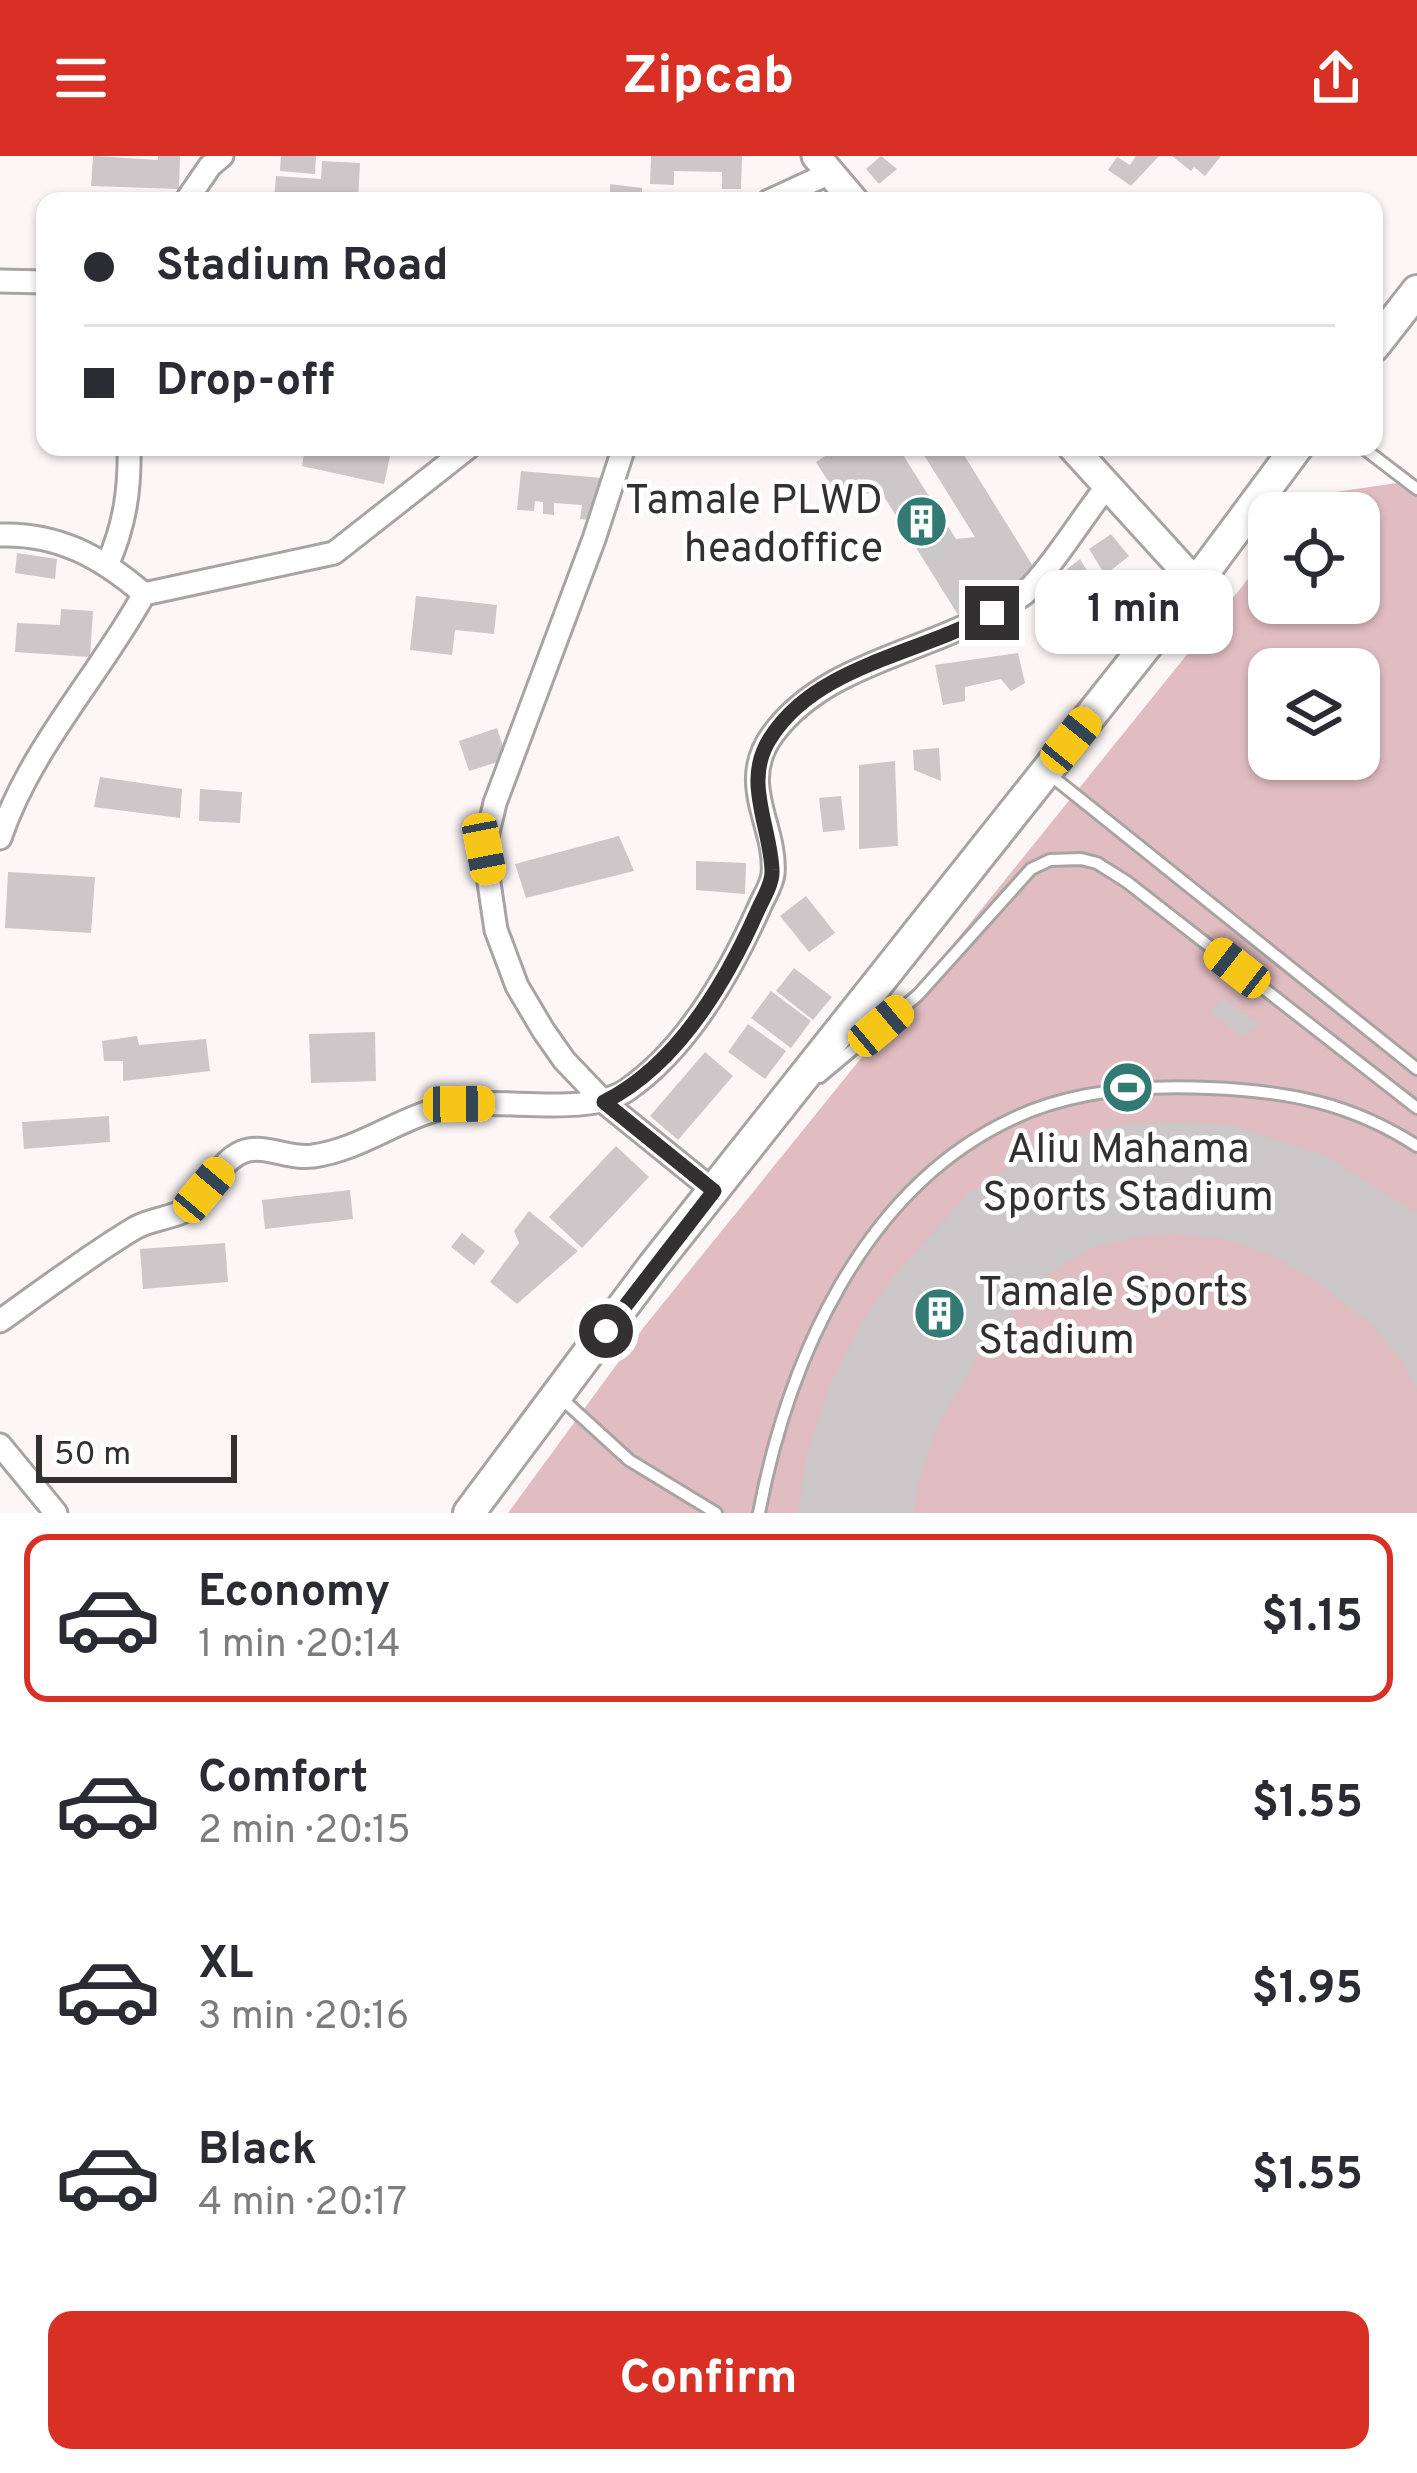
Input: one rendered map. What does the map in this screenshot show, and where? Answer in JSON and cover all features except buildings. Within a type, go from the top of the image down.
[{"type":"main road","points":[[1383,334],[1417,291]]},
{"type":"main road","points":[[469,1513],[714,1191],[1196,583],[1290,456]]},
{"type":"street","points":[[192,192],[222,156]]},
{"type":"street","points":[[782,192],[823,165],[846,192]]},
{"type":"street","points":[[0,281],[36,282]]},
{"type":"street","points":[[108,563],[122,532],[129,456]]},
{"type":"street","points":[[0,838],[13,800],[44,746],[144,594],[334,553],[458,456]]},
{"type":"street","points":[[621,456],[495,803],[484,849],[496,930],[518,986],[564,1060],[604,1102],[714,1191]]},
{"type":"street","points":[[1080,456],[1196,583]]},
{"type":"street","points":[[0,1321],[140,1225],[195,1205],[229,1161],[242,1152],[258,1149],[301,1158],[327,1154],[398,1122],[459,1104],[604,1102],[626,1090],[668,1054],[702,1010],[773,875],[756,796],[759,765],[769,739],[789,715],[824,688],[874,663],[960,632],[1024,594],[1107,486]]},
{"type":"street","points":[[0,535],[21,534],[71,545],[108,563],[144,594]]},
{"type":"street","points":[[0,1445],[56,1513]]},
{"type":"lane","points":[[1374,456],[1417,489]]},
{"type":"lane","points":[[1046,772],[1417,1069]]},
{"type":"lane","points":[[771,1118],[918,995],[1031,869],[1065,858],[1097,862],[1127,883],[1417,1108]]},
{"type":"lane","points":[[759,1513],[786,1406],[846,1271],[895,1208],[958,1152],[1013,1118],[1092,1093],[1177,1086],[1274,1090],[1334,1105],[1417,1146]]},
{"type":"lane","points":[[558,1396],[629,1460],[716,1513]]},
{"type":"shaded area","name":"Aliu Mahama Sports Stadium","points":[[1417,480],[1417,1513],[508,1513],[644,1327],[1248,579],[1248,624],[1380,624],[1380,492],[1335,492]]},
{"type":"place","name":"Tamale PLWD headoffice","points":[[922,522]]},
{"type":"place","name":"Aliu Mahama Sports Stadium","points":[[1128,1088]]},
{"type":"place","name":"Tamale Sports Stadium","points":[[939,1314]]},
{"type":"route","points":[[606,1331],[714,1191],[604,1102],[668,1054],[702,1010],[752,922],[773,875],[756,796],[759,765],[769,739],[789,715],[824,688],[874,663],[960,632],[992,613]]}]
